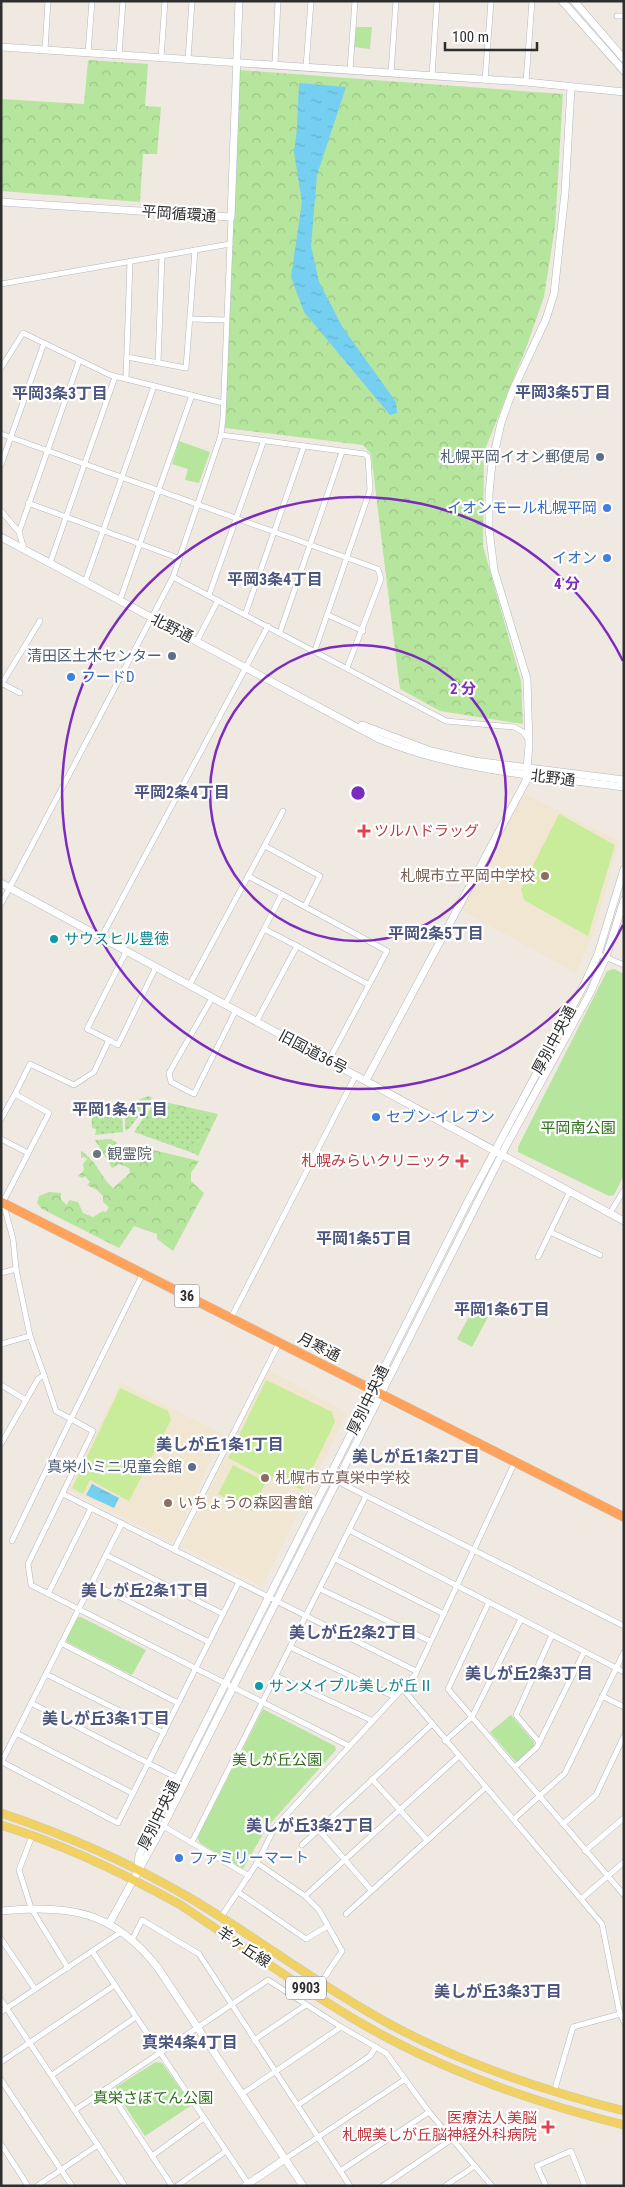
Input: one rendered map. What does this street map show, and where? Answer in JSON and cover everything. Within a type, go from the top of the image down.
[{"type":"highway","name":"月寒通","points":[[2,1202],[624,1517]]},
{"type":"main road","name":"羊ヶ丘線","points":[[1,1813],[65,1836],[137,1869],[221,1917],[321,1984],[421,2041],[478,2066],[553,2093],[624,2111]]},
{"type":"main road","name":"羊ヶ丘線","points":[[1,1825],[132,1878],[179,1904],[373,2030],[419,2053],[472,2077],[550,2105],[624,2125]]},
{"type":"street","points":[[45,50],[48,1]]},
{"type":"street","points":[[88,53],[92,1]]},
{"type":"street","points":[[119,55],[122,1]]},
{"type":"street","points":[[162,58],[165,1]]},
{"type":"street","points":[[188,60],[192,1]]},
{"type":"street","name":"平岡循環通","points":[[1,202],[231,217],[240,1]]},
{"type":"street","points":[[275,64],[278,1]]},
{"type":"street","points":[[306,67],[311,1]]},
{"type":"street","points":[[350,70],[355,1]]},
{"type":"street","points":[[391,73],[396,1]]},
{"type":"street","points":[[432,76],[437,1]]},
{"type":"street","points":[[485,80],[491,1]]},
{"type":"street","points":[[526,82],[532,1]]},
{"type":"street","points":[[562,1],[624,71]]},
{"type":"street","points":[[574,1],[624,59]]},
{"type":"street","points":[[1,47],[526,82],[624,92]]},
{"type":"street","points":[[366,1080],[526,780],[528,740],[527,679],[494,570],[489,529],[489,493],[492,463],[501,423],[512,392],[546,319],[554,294],[562,222],[571,87]]},
{"type":"street","points":[[1,904],[152,618],[172,577],[197,503],[220,434],[231,217]]},
{"type":"street","points":[[1,284],[230,244]]},
{"type":"street","points":[[127,357],[186,368],[195,250]]},
{"type":"street","points":[[158,362],[162,256]]},
{"type":"street","points":[[126,379],[130,261]]},
{"type":"street","points":[[191,318],[226,320]]},
{"type":"street","points":[[1,368],[23,333],[115,377],[223,403]]},
{"type":"street","points":[[1,465],[44,343]]},
{"type":"street","points":[[19,532],[79,360]]},
{"type":"street","points":[[50,563],[115,377]]},
{"type":"street","points":[[85,582],[154,386]]},
{"type":"street","points":[[120,600],[192,395]]},
{"type":"street","points":[[1,434],[197,503],[273,533],[378,568],[381,579],[363,631],[347,668]]},
{"type":"street","points":[[220,434],[365,454],[368,457],[370,490],[315,650]]},
{"type":"street","points":[[209,595],[264,440]]},
{"type":"street","points":[[245,615],[304,446]]},
{"type":"street","points":[[280,632],[342,452]]},
{"type":"street","points":[[28,504],[178,558]]},
{"type":"street","points":[[1,511],[19,532],[24,549]]},
{"type":"street","name":"北野通","points":[[1,537],[246,666],[377,738],[431,758],[475,768],[624,780]]},
{"type":"street","points":[[172,577],[315,650],[446,721],[514,727],[522,732],[528,740]]},
{"type":"street","points":[[197,641],[218,600]]},
{"type":"street","points":[[328,615],[363,631]]},
{"type":"street","points":[[20,693],[2,684],[40,621]]},
{"type":"street","points":[[101,938],[268,626]]},
{"type":"street","name":"北野通","points":[[527,771],[624,787]]},
{"type":"street","points":[[189,986],[283,812]]},
{"type":"street","points":[[264,846],[320,876],[305,906]]},
{"type":"street","name":"厚別中央通","points":[[137,1869],[163,1826],[338,1481],[377,1393],[495,1150],[585,983],[598,954],[624,869]]},
{"type":"street","points":[[248,876],[387,951],[329,1060]]},
{"type":"street","name":"旧国道36号","points":[[1,883],[624,1221]]},
{"type":"street","points":[[226,1005],[282,894]]},
{"type":"street","name":"厚別中央通","points":[[137,1869],[139,1855],[329,1477],[377,1393],[502,1154],[590,993],[606,957],[624,900]]},
{"type":"street","points":[[264,929],[369,985]]},
{"type":"street","points":[[256,1022],[297,946]]},
{"type":"street","points":[[126,952],[87,1029],[118,1045],[156,967]]},
{"type":"street","points":[[598,954],[624,965]]},
{"type":"street","points":[[212,998],[169,1073],[171,1082],[194,1094],[236,1010]]},
{"type":"street","points":[[1,1119],[30,1064],[74,1085],[94,1072],[109,1040]]},
{"type":"street","points":[[231,1318],[356,1075]]},
{"type":"street","points":[[14,1094],[49,1113],[2,1202],[13,1239],[16,1269],[30,1336],[56,1410],[92,1431],[28,1564],[31,1585],[349,1746]]},
{"type":"street","points":[[1,1139],[28,1153]]},
{"type":"street","points":[[610,1213],[624,1190]]},
{"type":"street","points":[[538,1257],[570,1191]]},
{"type":"street","points":[[617,1202],[624,1205]]},
{"type":"street","points":[[550,1232],[600,1255]]},
{"type":"street","points":[[1,1273],[16,1269]]},
{"type":"street","points":[[12,1541],[143,1273]]},
{"type":"street","points":[[1,1344],[30,1336]]},
{"type":"street","points":[[174,1550],[279,1342]]},
{"type":"street","points":[[1,1444],[38,1379],[44,1375]]},
{"type":"street","points":[[1,1385],[26,1400]]},
{"type":"street","points":[[221,1917],[257,1863],[275,1827],[416,1671],[516,1461]]},
{"type":"street","points":[[329,1477],[624,1626]]},
{"type":"street","points":[[63,1494],[416,1671]]},
{"type":"street","points":[[192,1842],[366,1496]]},
{"type":"street","points":[[48,1594],[91,1508]]},
{"type":"street","points":[[122,1523],[2,1763],[118,1823],[239,1582]]},
{"type":"street","points":[[349,1530],[457,1584],[624,1672]]},
{"type":"street","points":[[106,1555],[223,1614]]},
{"type":"street","points":[[335,1559],[444,1614]]},
{"type":"street","points":[[92,1583],[209,1642]]},
{"type":"street","points":[[320,1589],[430,1641]]},
{"type":"street","points":[[490,1602],[448,1689],[624,1895]]},
{"type":"street","points":[[445,1741],[472,1717],[521,1619]]},
{"type":"street","points":[[539,1742],[516,1714],[552,1635]]},
{"type":"street","points":[[61,1643],[178,1703]]},
{"type":"street","points":[[290,1648],[393,1696]]},
{"type":"street","points":[[515,1767],[537,1748],[584,1652]]},
{"type":"street","points":[[514,1819],[566,1773],[624,1652]]},
{"type":"street","points":[[46,1674],[164,1733]]},
{"type":"street","points":[[276,1676],[371,1720]]},
{"type":"street","points":[[402,1688],[431,1725],[514,1819],[602,1924],[624,2022]]},
{"type":"street","points":[[602,1696],[624,1707]]},
{"type":"street","points":[[31,1703],[177,1778]]},
{"type":"street","points":[[302,1845],[431,1725]]},
{"type":"street","points":[[16,1733],[132,1793]]},
{"type":"street","points":[[563,1824],[596,1795],[622,1744],[624,1736]]},
{"type":"street","points":[[305,1896],[458,1756]]},
{"type":"street","points":[[372,1778],[427,1840]]},
{"type":"street","points":[[346,1914],[485,1788]]},
{"type":"street","points":[[585,1851],[624,1818]]},
{"type":"street","points":[[163,1826],[248,1876]]},
{"type":"street","points":[[319,1830],[371,1890]]},
{"type":"street","points":[[32,1836],[18,1870],[30,1908],[68,1968]]},
{"type":"street","points":[[581,1899],[624,1862]]},
{"type":"street","points":[[257,1863],[305,1896],[319,1910],[342,1951],[314,1993]]},
{"type":"street","points":[[109,1924],[137,1869]]},
{"type":"street","points":[[238,1892],[306,1938],[328,1926]]},
{"type":"street","points":[[1,1911],[30,1908],[72,1911],[109,1924],[132,1940],[158,1968],[303,2186]]},
{"type":"street","points":[[132,1940],[142,1920],[199,1954],[350,2186]]},
{"type":"street","points":[[1,2012],[121,1932]]},
{"type":"street","points":[[1,1939],[35,1989]]},
{"type":"street","points":[[92,1951],[248,2185],[404,2080]]},
{"type":"street","points":[[75,2110],[268,1980],[341,2027],[386,2053],[429,2112],[492,2186]]},
{"type":"street","points":[[1,2062],[115,1985]]},
{"type":"street","points":[[1,2000],[125,2186]]},
{"type":"street","points":[[254,2040],[306,2005]]},
{"type":"street","points":[[553,2093],[573,2027],[621,2011]]},
{"type":"street","points":[[52,2075],[136,2017]]},
{"type":"street","points":[[242,2094],[276,2073],[341,2027]]},
{"type":"street","points":[[298,2105],[370,2056],[376,2047]]},
{"type":"street","points":[[1,2080],[72,2186]]},
{"type":"street","points":[[107,2088],[172,2186]]},
{"type":"street","points":[[340,2170],[429,2112]]},
{"type":"street","points":[[152,2156],[204,2118]]},
{"type":"street","points":[[383,2186],[452,2139]]},
{"type":"street","points":[[1,2144],[28,2186]]},
{"type":"street","points":[[37,2186],[98,2145]]},
{"type":"street","points":[[177,2186],[226,2151]]},
{"type":"street","points":[[546,2186],[537,2166],[571,2151],[586,2186]]},
{"type":"street","points":[[445,2186],[475,2166]]},
{"type":"shaded area","name":"札幌市立平岡中学校","points":[[523,793],[619,841],[595,929],[576,973],[461,910]]},
{"type":"shaded area","name":"札幌市立真栄中学校","points":[[269,1370],[347,1413],[264,1583],[260,1585],[183,1547],[182,1544]]},
{"type":"shaded area","points":[[120,1382],[223,1434],[174,1540],[171,1541],[69,1490]]},
{"type":"green space","points":[[356,27],[372,27],[370,49],[354,47]]},
{"type":"green space","points":[[88,60],[148,64],[145,106],[161,107],[157,154],[143,154],[140,202],[1,191],[1,99],[84,104]]},
{"type":"green space","points":[[240,70],[563,94],[555,227],[544,297],[526,348],[484,452],[483,546],[521,681],[523,724],[440,711],[400,689],[371,454],[363,445],[225,428]]},
{"type":"green space","points":[[179,441],[210,452],[199,483],[185,480],[188,469],[172,464]]},
{"type":"green space","points":[[559,814],[615,845],[588,936],[524,900],[521,889]]},
{"type":"green space","name":"平岡南公園","points":[[614,969],[624,974],[624,1175],[614,1195],[609,1196],[518,1152],[518,1147],[607,971]]},
{"type":"green space","points":[[149,1096],[152,1098],[129,1129],[125,1130],[125,1114],[128,1114],[136,1102]]},
{"type":"green space","points":[[156,1100],[218,1114],[198,1156],[193,1153],[210,1117],[156,1105],[154,1103]]},
{"type":"green space","points":[[154,1103],[211,1117],[193,1153],[134,1132]]},
{"type":"green space","points":[[91,1106],[94,1106],[94,1110],[113,1108],[118,1110],[118,1114],[122,1114],[123,1132],[95,1135],[96,1129],[92,1128]]},
{"type":"green space","points":[[111,1139],[117,1143],[110,1151],[114,1157],[124,1160],[128,1152],[141,1147],[199,1161],[191,1173],[191,1181],[204,1193],[173,1251],[157,1239],[157,1234],[134,1226],[119,1248],[42,1209],[37,1203],[39,1196],[49,1192],[61,1193],[61,1199],[67,1205],[69,1200],[78,1202],[83,1213],[93,1217],[103,1211],[106,1212],[109,1207],[103,1202],[103,1196],[97,1190],[87,1185],[90,1182],[85,1176],[82,1178],[78,1176],[84,1170],[83,1164],[87,1159],[81,1158],[81,1151],[95,1164],[113,1188],[130,1173],[129,1168],[119,1164],[112,1168],[95,1140]]},
{"type":"green space","points":[[473,1309],[488,1317],[472,1347],[457,1339]]},
{"type":"green space","points":[[266,1380],[332,1412],[335,1422],[302,1490],[274,1476],[271,1480],[228,1458]]},
{"type":"green space","points":[[120,1388],[168,1411],[171,1420],[129,1501],[90,1480],[83,1494],[72,1488]]},
{"type":"green space","points":[[233,1465],[266,1482],[252,1511],[218,1494]]},
{"type":"green space","points":[[78,1617],[146,1650],[132,1675],[67,1642],[66,1639]]},
{"type":"green space","name":"美しが丘公園","points":[[263,1709],[335,1746],[336,1750],[267,1827],[243,1869],[200,1843],[197,1838]]},
{"type":"green space","points":[[511,1715],[534,1742],[534,1746],[518,1761],[515,1761],[490,1732]]},
{"type":"green space","name":"真栄さぼてん公園","points":[[156,2062],[162,2063],[192,2105],[145,2136],[115,2091],[116,2087]]},
{"type":"water","points":[[299,83],[346,87],[317,175],[311,246],[319,282],[343,328],[396,402],[397,413],[390,415],[304,312],[291,277],[302,202],[294,152]]},
{"type":"water","points":[[92,1484],[119,1498],[114,1508],[86,1495]]},
{"type":"place","name":"札幌平岡イオン郵便局","points":[[600,457]]},
{"type":"place","name":"イオンモール札幌平岡","points":[[607,508]]},
{"type":"place","name":"イオン","points":[[607,558]]},
{"type":"place","name":"清田区土木センター","points":[[172,656]]},
{"type":"place","name":"フードD","points":[[71,677]]},
{"type":"place","name":"ツルハドラッグ","points":[[364,831]]},
{"type":"place","name":"札幌市立平岡中学校","points":[[545,876]]},
{"type":"place","name":"サウスヒル豊徳","points":[[54,939]]},
{"type":"place","name":"セブン-イレブン","points":[[376,1117]]},
{"type":"place","name":"観霊院","points":[[97,1154]]},
{"type":"place","name":"札幌みらいクリニック","points":[[462,1161]]},
{"type":"place","name":"真栄小ミニ児童会館","points":[[192,1467]]},
{"type":"place","name":"札幌市立真栄中学校","points":[[265,1478]]},
{"type":"place","name":"いちょうの森図書館","points":[[168,1503]]},
{"type":"place","name":"サンメイプル美しが丘Ⅱ","points":[[259,1686]]},
{"type":"place","name":"ファミリーマート","points":[[179,1858]]},
{"type":"place","name":"医療法人美脳 札幌美しが丘脳神経外科病院","points":[[548,2127]]},
{"type":"district","name":"平岡3条5丁目","points":[[563,392]]},
{"type":"district","name":"平岡3条3丁目","points":[[60,393]]},
{"type":"district","name":"平岡3条4丁目","points":[[275,579]]},
{"type":"district","name":"平岡2条4丁目","points":[[182,792]]},
{"type":"district","name":"平岡2条5丁目","points":[[436,933]]},
{"type":"district","name":"平岡1条4丁目","points":[[120,1109]]},
{"type":"district","name":"平岡1条5丁目","points":[[364,1238]]},
{"type":"district","name":"平岡1条6丁目","points":[[502,1309]]},
{"type":"district","name":"美しが丘1条1丁目","points":[[220,1444]]},
{"type":"district","name":"美しが丘1条2丁目","points":[[416,1456]]},
{"type":"district","name":"美しが丘2条1丁目","points":[[145,1590]]},
{"type":"district","name":"美しが丘2条2丁目","points":[[353,1632]]},
{"type":"district","name":"美しが丘2条3丁目","points":[[529,1673]]},
{"type":"district","name":"美しが丘3条1丁目","points":[[106,1718]]},
{"type":"district","name":"美しが丘3条2丁目","points":[[310,1825]]},
{"type":"district","name":"美しが丘3条3丁目","points":[[498,1991]]},
{"type":"district","name":"真栄4条4丁目","points":[[190,2042]]}]
